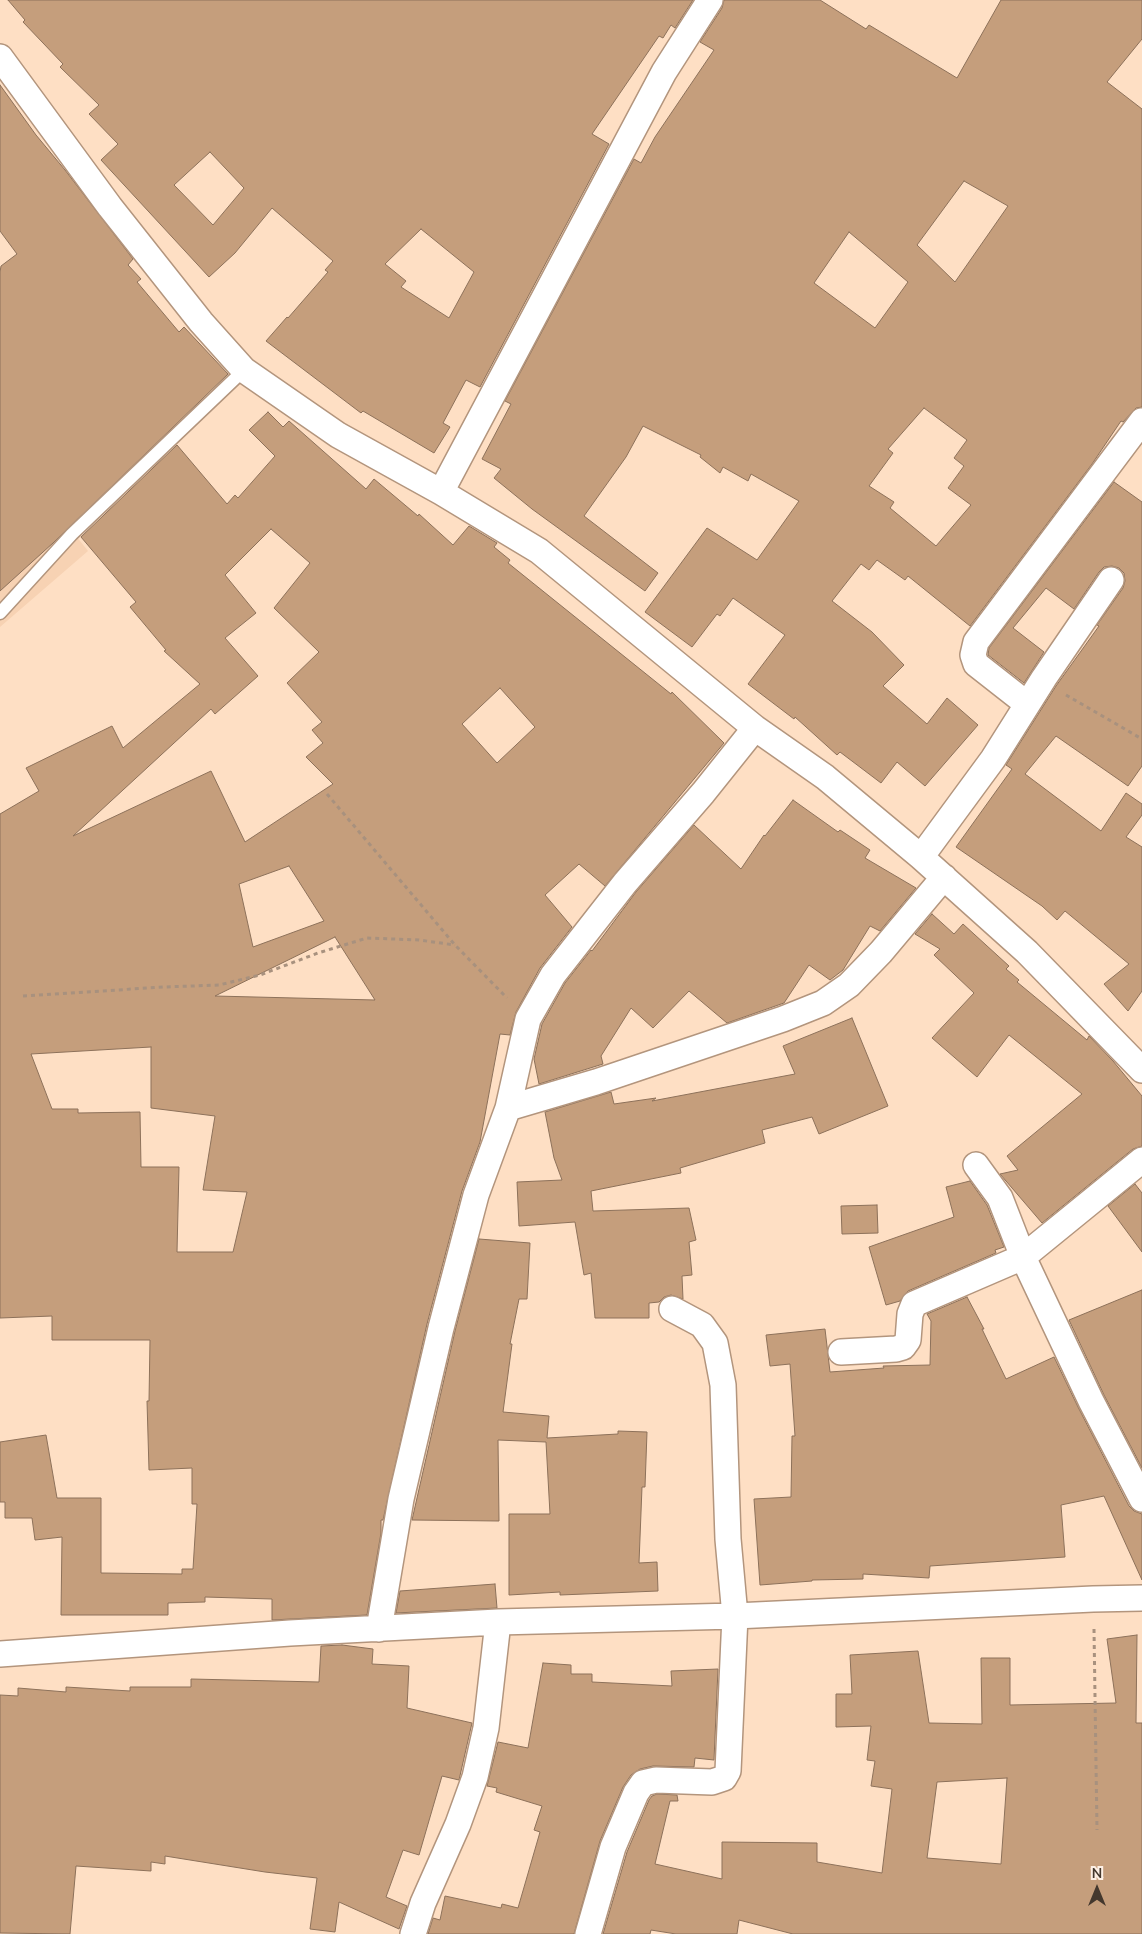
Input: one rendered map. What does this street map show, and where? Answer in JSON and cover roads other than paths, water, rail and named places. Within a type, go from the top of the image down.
[{"type":"street","points":[[441,492],[664,72],[710,0]]},
{"type":"street","points":[[0,57],[110,207],[201,322],[244,370],[338,435],[441,492],[538,551],[755,728],[825,777],[921,857],[1027,952],[1142,1070]]},
{"type":"street","points":[[1027,704],[976,664],[973,655],[976,642],[1142,421]]},
{"type":"street","points":[[921,857],[993,759],[1044,678],[1111,580]]},
{"type":"street","points":[[379,1629],[400,1498],[441,1328],[476,1195],[508,1108],[528,1019],[553,975],[625,883],[703,793],[755,728]]},
{"type":"street","points":[[508,1108],[606,1079],[783,1019],[822,1003],[849,985],[875,958],[944,877]]},
{"type":"street","points":[[841,1352],[903,1347],[908,1340],[910,1314],[914,1304],[1023,1256],[1142,1160]]},
{"type":"street","points":[[976,1165],[1000,1198],[1023,1256],[1091,1401],[1142,1499]]},
{"type":"street","points":[[588,1934],[613,1847],[636,1793],[643,1783],[656,1780],[712,1782],[724,1778],[728,1771],[735,1616],[728,1539],[723,1384],[715,1343],[702,1325],[672,1309]]},
{"type":"street","points":[[0,1654],[290,1633],[498,1622],[735,1616],[1142,1598]]},
{"type":"street","points":[[413,1934],[423,1902],[458,1824],[475,1777],[486,1728],[498,1622]]},
{"type":"lane","points":[[0,613],[72,534],[244,370]]}]
